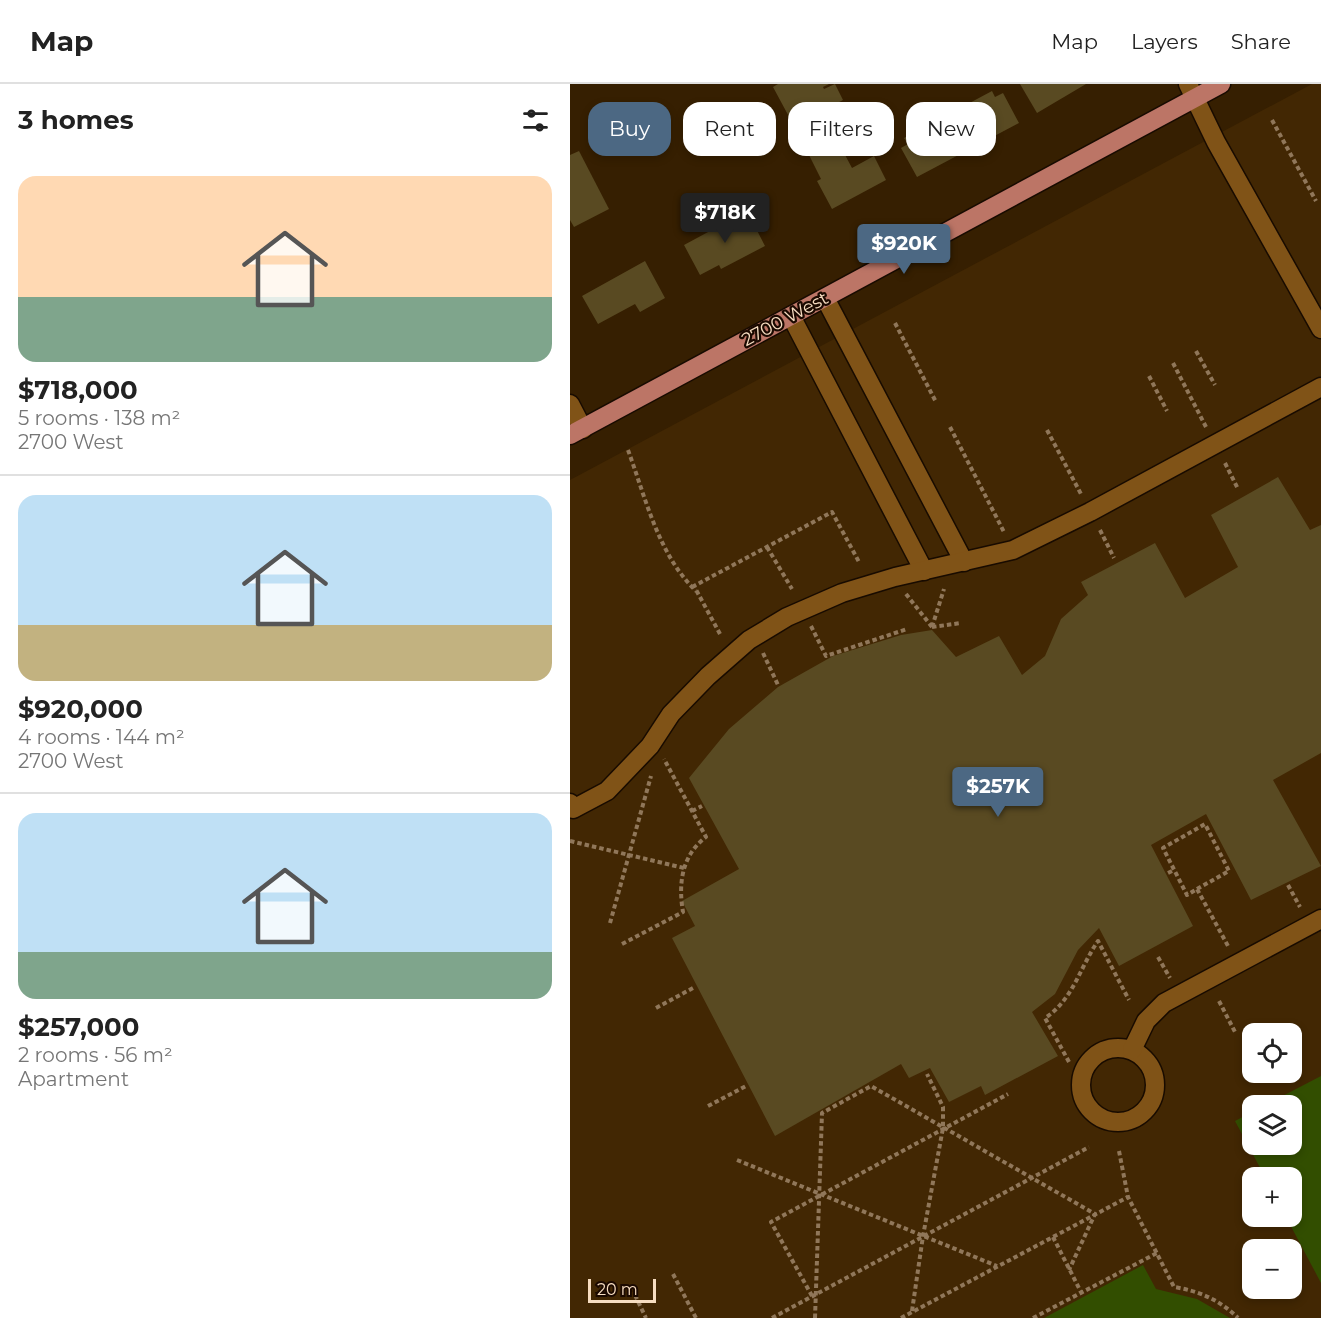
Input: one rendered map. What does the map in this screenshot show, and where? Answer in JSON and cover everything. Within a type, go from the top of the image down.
[{"type":"main road","name":"2700 West","points":[[576,432],[825,298],[1192,91],[1221,84]]},
{"type":"street","points":[[1192,91],[1216,142],[1321,329]]},
{"type":"street","points":[[825,298],[964,562]]},
{"type":"street","points":[[790,316],[924,571]]},
{"type":"street","points":[[570,803],[573,809],[607,791],[650,746],[671,714],[708,676],[749,640],[787,617],[842,593],[1013,550],[1100,506],[1321,387]]},
{"type":"street","points":[[570,404],[576,432]]},
{"type":"street","points":[[1132,1050],[1146,1021],[1164,1003],[1321,919]]},
{"type":"street","points":[[1119,1048],[1132,1050],[1143,1057],[1151,1067],[1155,1078],[1153,1100],[1139,1117],[1120,1123],[1109,1122],[1091,1111],[1085,1102],[1082,1094],[1082,1075],[1092,1059],[1100,1052],[1119,1048]]},
{"type":"path","points":[[1272,120],[1316,201]]},
{"type":"path","points":[[895,324],[936,402]]},
{"type":"path","points":[[1196,351],[1215,385]]},
{"type":"path","points":[[1173,363],[1207,428]]},
{"type":"path","points":[[1149,376],[1167,411]]},
{"type":"path","points":[[950,428],[1005,533]]},
{"type":"path","points":[[1047,430],[1081,494]]},
{"type":"path","points":[[627,450],[660,537],[678,572],[699,594]]},
{"type":"path","points":[[1225,464],[1238,489]]},
{"type":"path","points":[[720,634],[694,586],[832,512],[859,562]]},
{"type":"path","points":[[1100,530],[1114,558]]},
{"type":"path","points":[[767,547],[792,589]]},
{"type":"path","points":[[932,627],[944,589]]},
{"type":"path","points":[[906,594],[932,627]]},
{"type":"path","points":[[932,627],[962,622]]},
{"type":"path","points":[[811,626],[826,656],[907,629]]},
{"type":"path","points":[[763,652],[778,685]]},
{"type":"path","points":[[622,944],[683,912],[680,889],[684,868],[697,844],[706,837],[663,757]]},
{"type":"path","points":[[610,923],[652,773]]},
{"type":"path","points":[[693,811],[702,806]]},
{"type":"path","points":[[1205,824],[1229,871],[1197,889],[1187,895],[1163,848],[1205,824]]},
{"type":"path","points":[[570,841],[684,868]]},
{"type":"path","points":[[1168,873],[1174,870]]},
{"type":"path","points":[[1288,885],[1300,907]]},
{"type":"path","points":[[1197,889],[1228,946]]},
{"type":"path","points":[[1069,1062],[1045,1018],[1057,1010],[1068,997],[1098,941],[1129,1000]]},
{"type":"path","points":[[1158,957],[1170,978]]},
{"type":"path","points":[[656,1008],[693,988]]},
{"type":"path","points":[[1219,1001],[1235,1032]]},
{"type":"path","points":[[912,1312],[943,1128],[943,1107],[927,1074]]},
{"type":"path","points":[[708,1106],[746,1086]]},
{"type":"path","points":[[815,1318],[822,1113],[872,1086],[1095,1214]]},
{"type":"path","points":[[814,1295],[771,1222],[1008,1094]]},
{"type":"path","points":[[772,1318],[1089,1147]]},
{"type":"path","points":[[1119,1151],[1128,1197],[1174,1287],[1198,1291],[1229,1309],[1238,1318]]},
{"type":"path","points":[[737,1160],[998,1266]]},
{"type":"path","points":[[901,1318],[1128,1197]]},
{"type":"path","points":[[1069,1270],[1095,1214]]},
{"type":"path","points":[[1053,1237],[1081,1293]]},
{"type":"path","points":[[1033,1318],[1156,1253]]},
{"type":"path","points":[[673,1274],[696,1318]]},
{"type":"path","points":[[635,1295],[646,1318]]},
{"type":"shaded area","points":[[1312,84],[1321,84],[1321,1318],[570,1318],[570,480]]},
{"type":"green space","points":[[1321,1076],[1321,1283],[1302,1247],[1302,1239],[1298,1239],[1291,1227],[1302,1227],[1302,1167],[1260,1167],[1253,1155],[1302,1155],[1302,1095],[1284,1095]]},
{"type":"green space","points":[[1242,1117],[1242,1134],[1235,1121]]},
{"type":"green space","points":[[1143,1265],[1156,1289],[1197,1299],[1230,1318],[1044,1318]]},
{"type":"building","points":[[778,84],[829,84],[823,87],[824,89],[835,84],[843,100],[839,102],[788,102],[788,115],[773,87]]},
{"type":"building","points":[[1020,84],[1086,84],[1037,113]]},
{"type":"building","points":[[992,91],[995,97],[1003,93],[1019,123],[996,135],[996,102],[971,102]]},
{"type":"building","points":[[906,145],[906,156],[957,156],[917,177],[901,148]]},
{"type":"building","points":[[579,151],[609,209],[574,227],[570,220],[570,155]]},
{"type":"building","points":[[810,156],[846,156],[852,168],[874,156],[886,180],[832,209],[817,181],[821,179]]},
{"type":"building","points":[[747,211],[765,246],[721,269],[719,265],[700,275],[684,245]]},
{"type":"building","points":[[645,261],[665,298],[640,312],[635,304],[598,324],[582,296]]},
{"type":"building","points":[[1278,477],[1310,530],[1321,525],[1321,753],[1273,780],[1321,866],[1251,900],[1206,814],[1151,845],[1193,926],[1119,966],[1099,928],[1078,950],[1055,994],[1032,1012],[1058,1056],[985,1095],[981,1086],[949,1102],[930,1068],[909,1078],[901,1064],[775,1136],[672,938],[695,926],[682,901],[739,869],[689,778],[729,729],[778,687],[833,656],[901,635],[932,630],[956,657],[999,636],[1022,675],[1045,656],[1061,619],[1088,595],[1081,582],[1155,543],[1185,598],[1238,567],[1211,515]]}]
